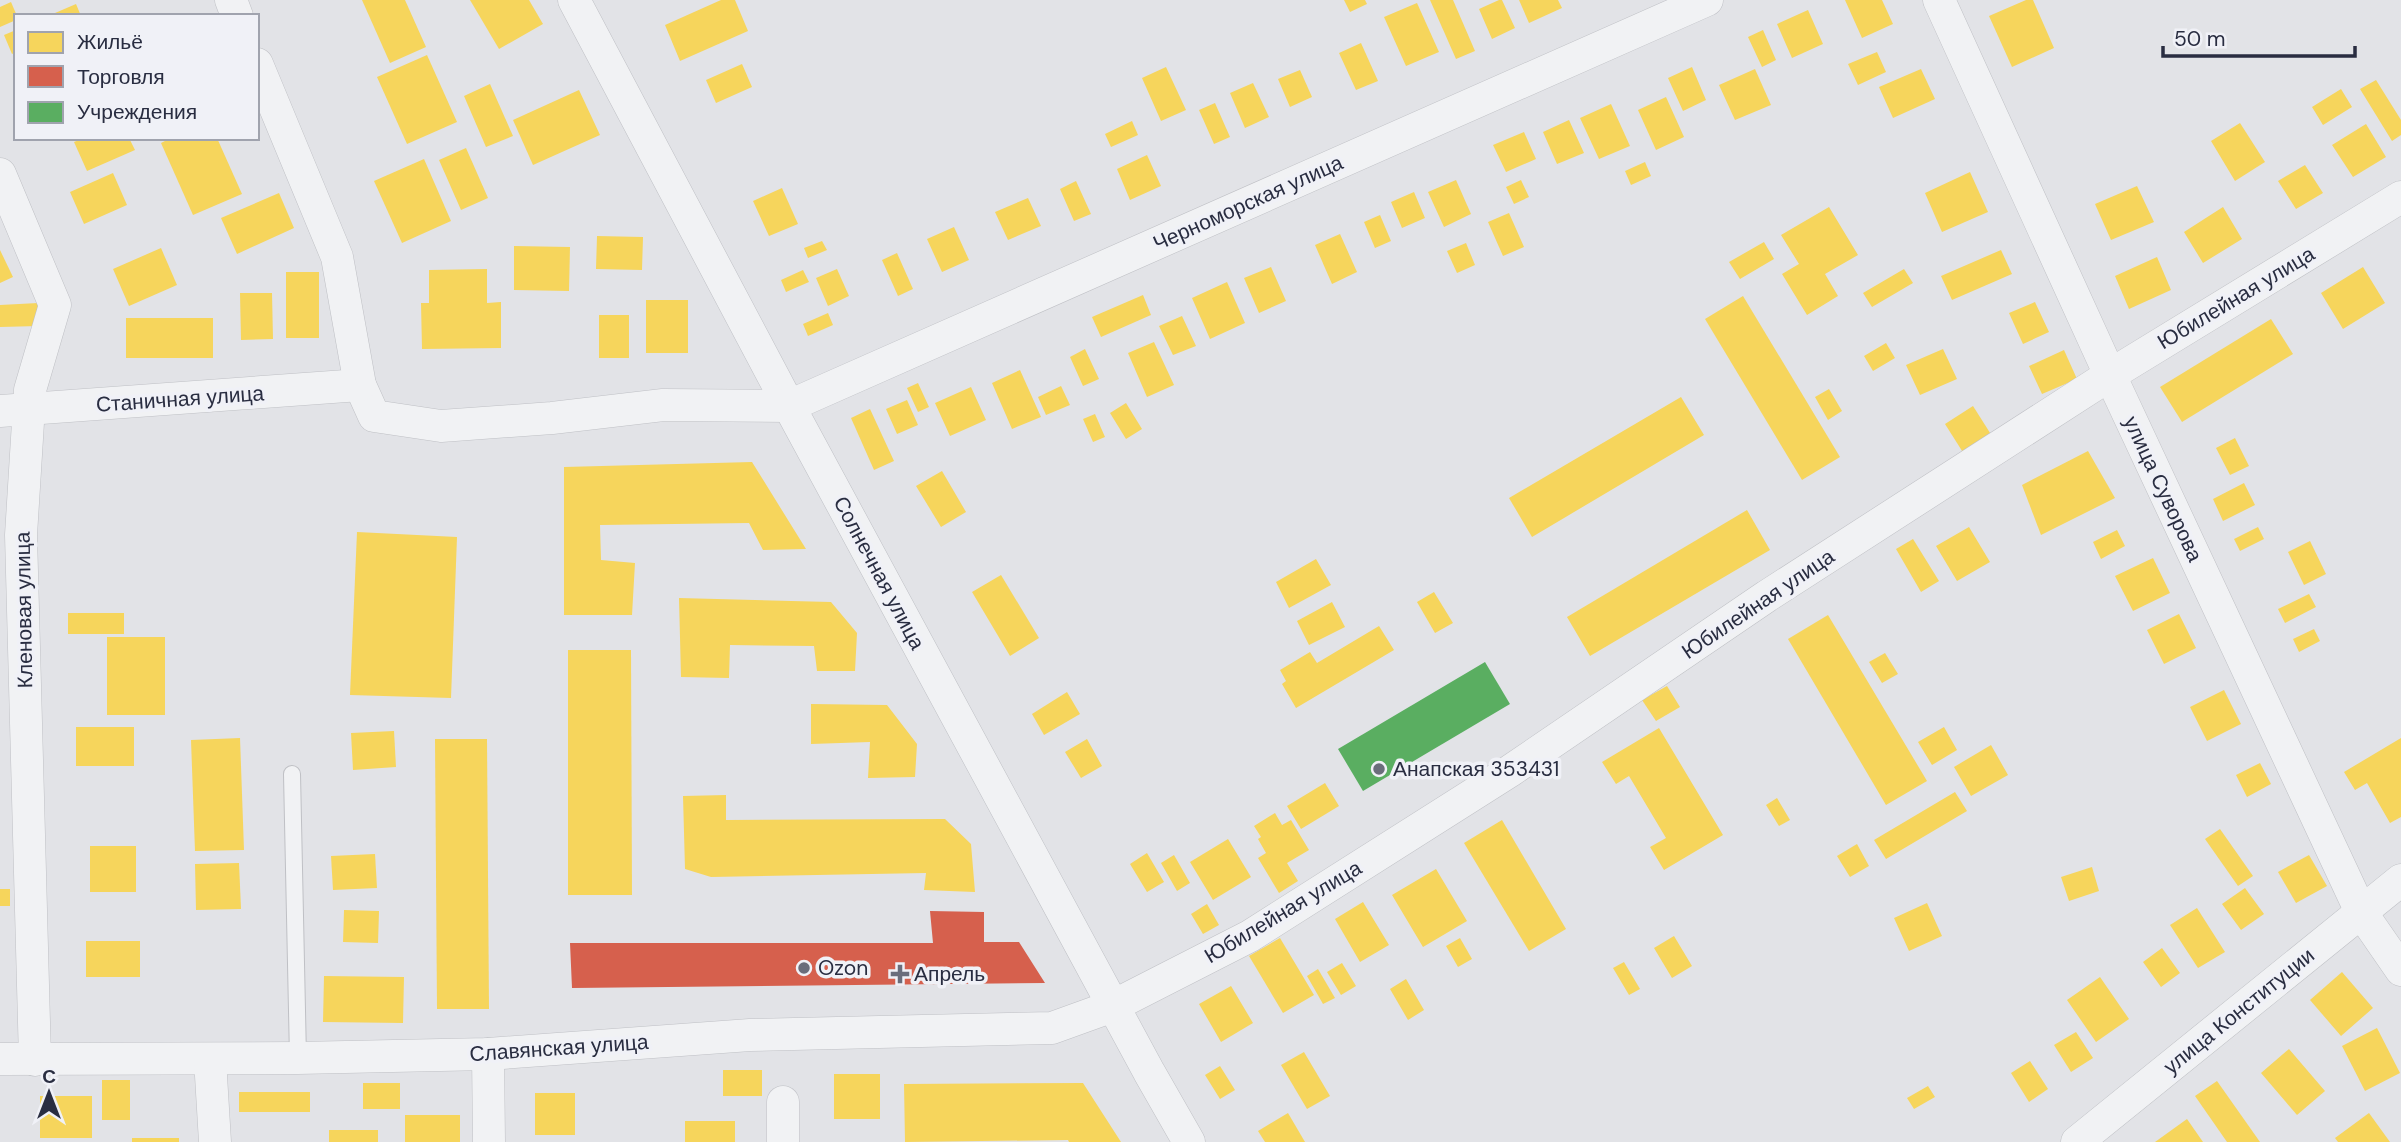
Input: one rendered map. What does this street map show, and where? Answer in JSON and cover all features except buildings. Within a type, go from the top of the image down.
[{"type":"street","name":"Солнечная улица","points":[[574,0],[789,406],[1189,1142]]},
{"type":"street","name":"Черноморская улица","points":[[789,406],[1707,0]]},
{"type":"street","name":"улица Суворова","points":[[1939,0],[2110,375],[2361,912],[2401,970]]},
{"type":"street","points":[[259,69],[337,257],[360,386],[374,416],[441,426],[552,418],[663,405],[789,406]]},
{"type":"street","name":"Кленовая улица","points":[[0,174],[55,304],[30,390],[14,410],[21,535],[35,1060]]},
{"type":"street","name":"Юбилейная улица","points":[[1113,1006],[1250,936],[1510,771],[1767,596],[2110,375],[2401,197]]},
{"type":"street","name":"Станичная улица","points":[[14,410],[360,386]]},
{"type":"street","name":"улица Конституции","points":[[2077,1142],[2401,880]]},
{"type":"street","name":"Славянская улица","points":[[0,1059],[210,1059],[488,1054],[750,1035],[1052,1028],[1113,1006]]},
{"type":"street","points":[[488,1054],[489,1142]]},
{"type":"street","points":[[210,1059],[215,1142]]},
{"type":"street","points":[[783,1102],[783,1142]]},
{"type":"lane","points":[[292,774],[298,1058]]},
{"type":"place","name":"Анапская 353431","points":[[1379,769]]},
{"type":"place","name":"Ozon","points":[[804,968]]},
{"type":"place","name":"Апрель","points":[[900,974]]}]
